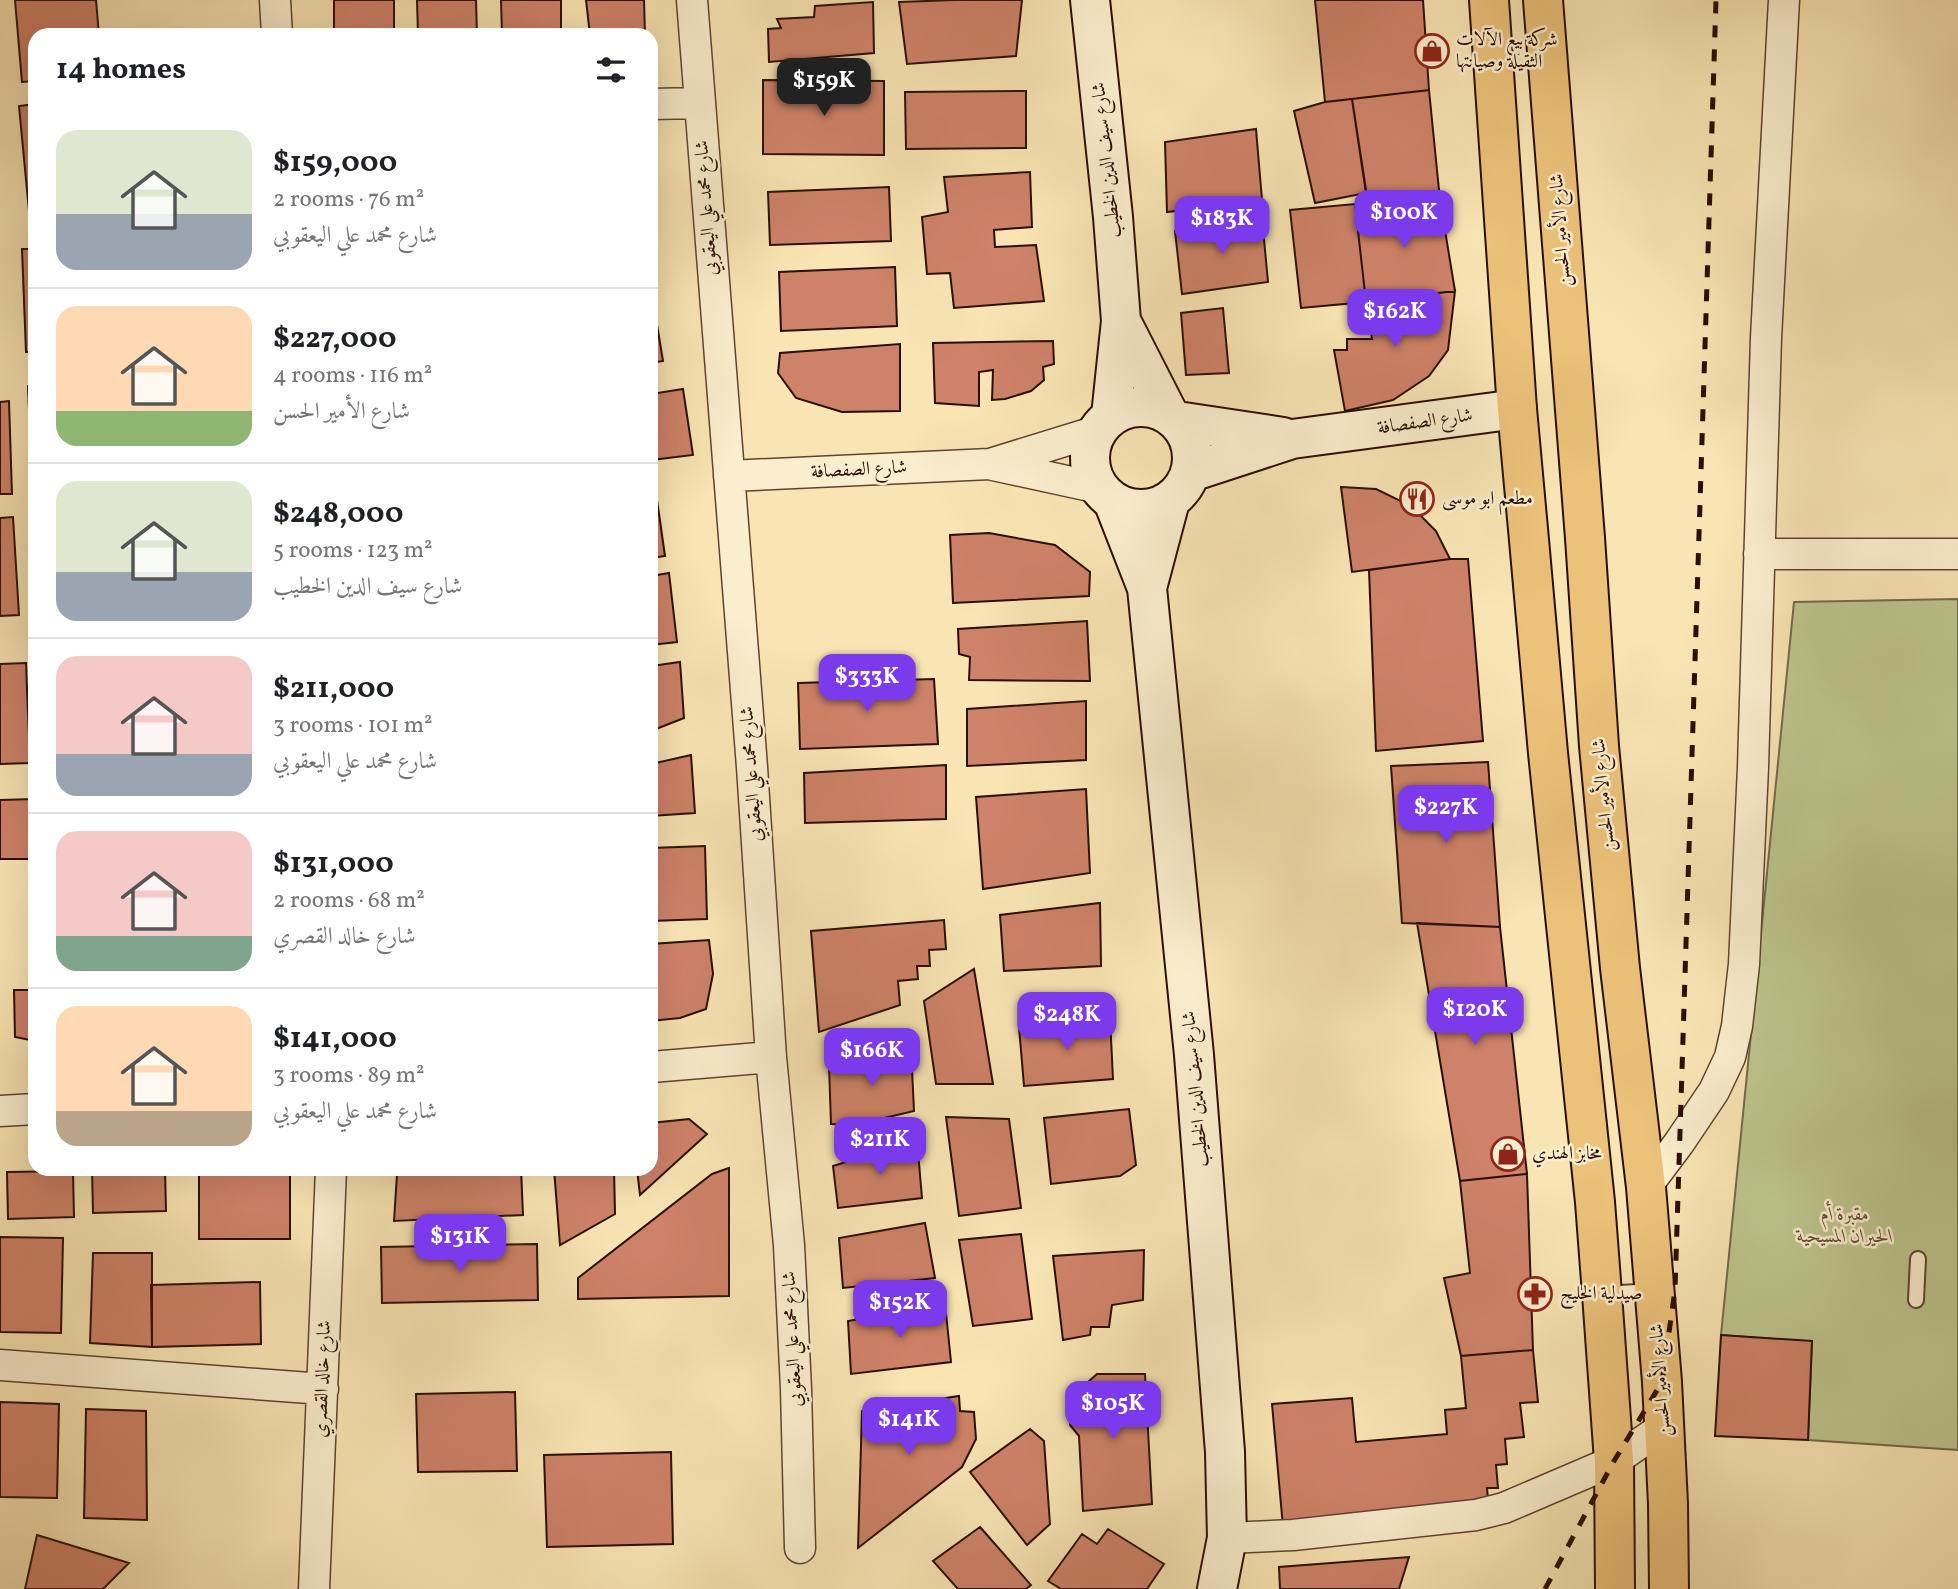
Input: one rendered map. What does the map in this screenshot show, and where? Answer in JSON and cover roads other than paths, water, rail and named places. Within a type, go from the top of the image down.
[{"type":"highway","points":[[1489,0],[1517,409],[1548,753],[1595,1202],[1614,1461],[1615,1589]]},
{"type":"highway","name":"شارع الأمير الحسن","points":[[1543,0],[1599,746],[1655,1291],[1665,1426],[1669,1589]]},
{"type":"street","points":[[275,0],[276,28]]},
{"type":"street","name":"شارع محمد علي اليعقوبي","points":[[692,0],[752,767],[771,1058],[789,1245],[800,1548]]},
{"type":"street","name":"شارع سيف الدين الخطيب","points":[[1090,0],[1121,321],[1104,424]]},
{"type":"street","points":[[1646,1187],[1714,1091],[1730,1057],[1737,1026],[1744,964],[1766,338],[1784,0]]},
{"type":"street","points":[[658,104],[699,103]]},
{"type":"street","name":"شارع سيف الدين الخطيب","points":[[1121,321],[1173,418]]},
{"type":"street","points":[[1140,406],[1155,408],[1173,418],[1186,432],[1193,458],[1180,486],[1156,507],[1142,509],[1127,507],[1106,494],[1092,474],[1089,460],[1091,445],[1104,424],[1125,409],[1140,406]]},
{"type":"street","name":"شارع الصفصافة","points":[[1180,486],[1292,439],[1517,409]]},
{"type":"street","name":"شارع الصفصافة","points":[[1173,418],[1292,439]]},
{"type":"street","name":"شارع الصفصافة","points":[[990,464],[1104,424]]},
{"type":"street","name":"شارع الصفصافة","points":[[729,475],[990,464],[1106,494]]},
{"type":"street","name":"شارع سيف الدين الخطيب","points":[[1147,588],[1180,486]]},
{"type":"street","name":"شارع سيف الدين الخطيب","points":[[1106,494],[1147,588],[1194,1055],[1225,1452],[1227,1538],[1217,1589]]},
{"type":"street","points":[[1759,554],[1958,554]]},
{"type":"street","points":[[658,1066],[771,1058]]},
{"type":"street","points":[[0,1111],[28,1109]]},
{"type":"street","name":"شارع خالد القصري","points":[[314,1589],[331,1176]]},
{"type":"street","points":[[0,1365],[323,1388]]},
{"type":"street","points":[[1227,1538],[1293,1535],[1476,1515],[1504,1508],[1614,1461],[1665,1426]]},
{"type":"lane","points":[[1916,1300],[1918,1259]]},
{"type":"lane","points":[[1602,1294],[1655,1291]]},
{"type":"railway","points":[[1545,1589],[1614,1461],[1662,1382],[1675,1290],[1716,0]]},
{"type":"place","name":"شركة بيع الآلات الثقيلة وصيانتها","points":[[1432,51]]},
{"type":"place","name":"مطعم ابو موسى","points":[[1417,499]]},
{"type":"place","name":"مخابز الهندي","points":[[1508,1154]]},
{"type":"place","name":"صيدلية الخليج","points":[[1535,1294]]},
{"type":"park label","name":"مقبرة أم الحيران المسيحية","points":[[1845,1226]]}]
